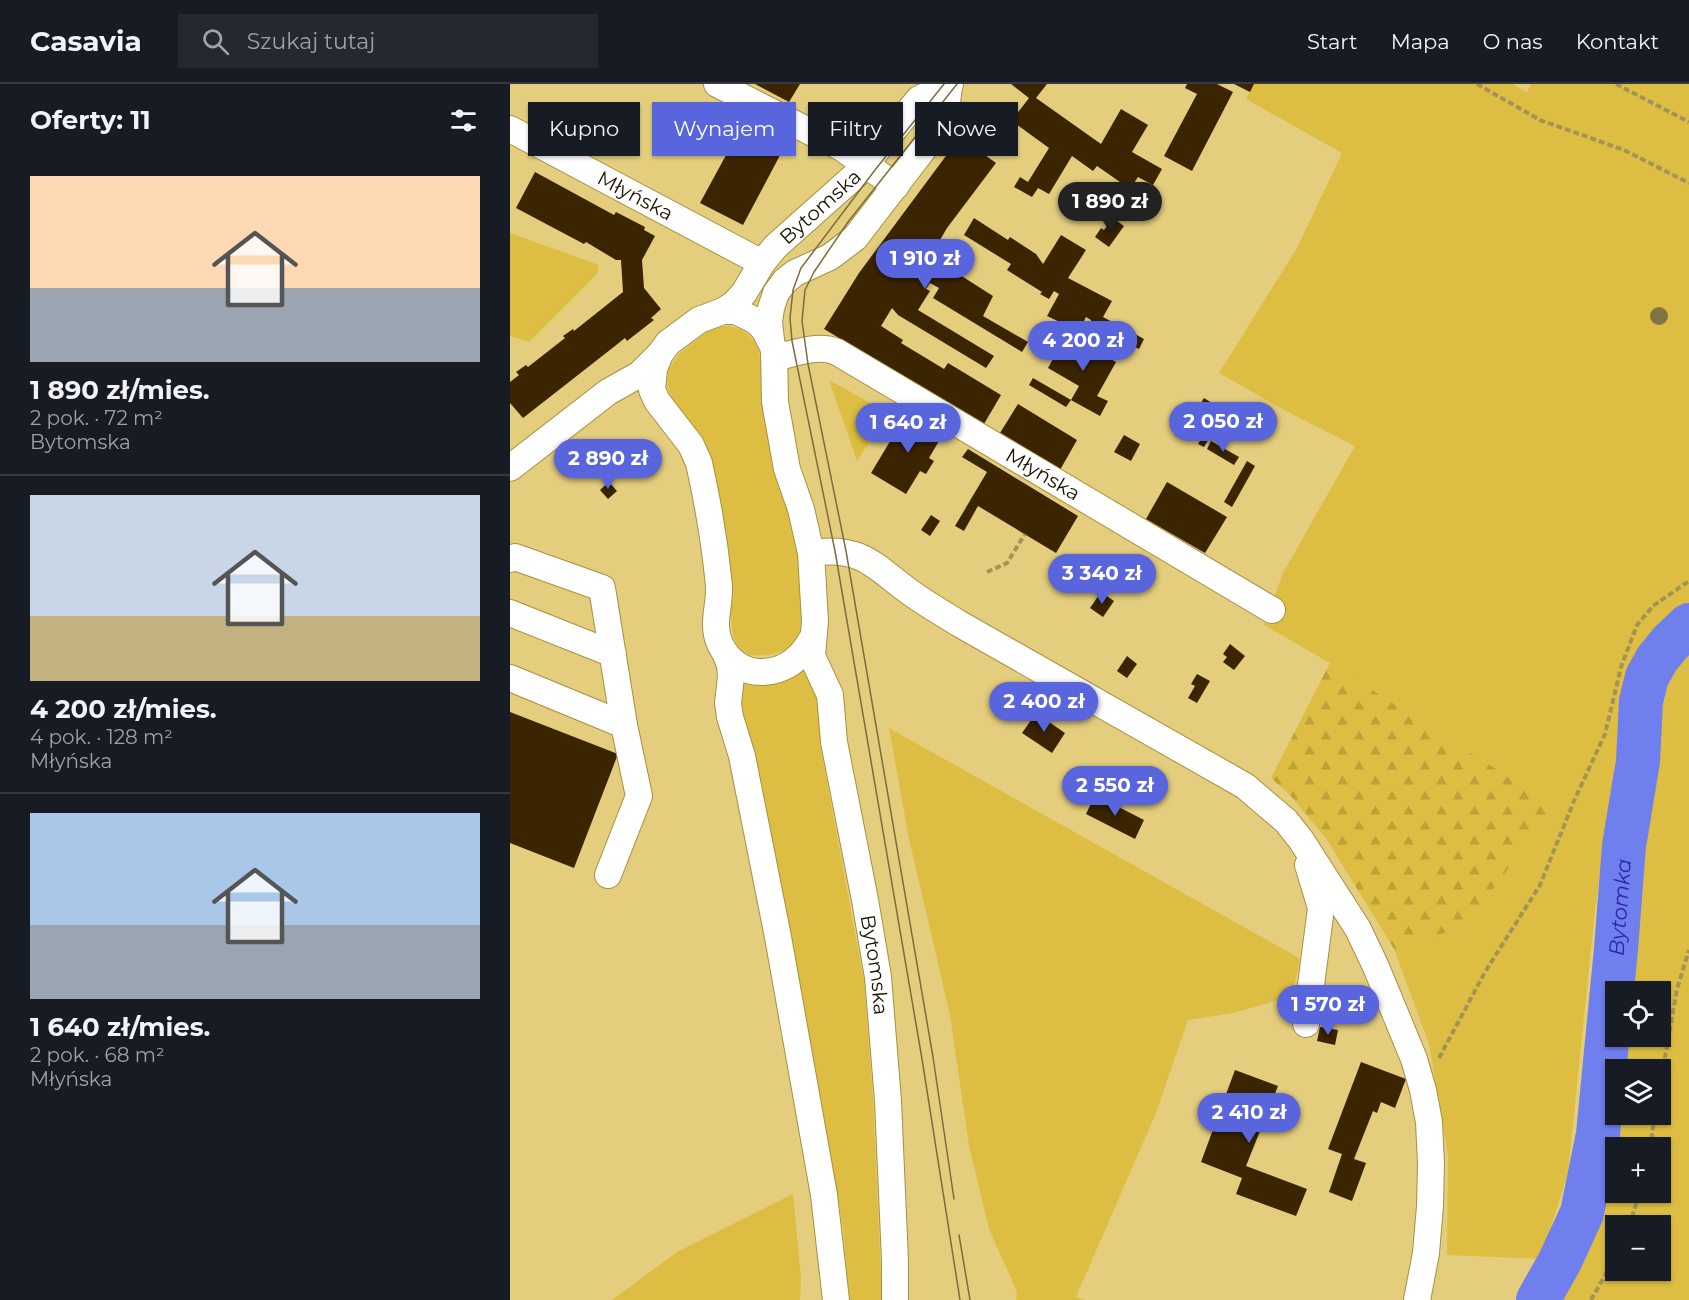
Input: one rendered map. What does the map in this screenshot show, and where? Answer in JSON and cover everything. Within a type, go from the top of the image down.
[{"type":"street","points":[[717,84],[842,148],[896,186]]},
{"type":"street","name":"Bytomska","points":[[511,465],[608,392],[640,374],[668,344],[699,320],[734,304],[775,247],[842,189],[866,164],[919,99],[950,85]]},
{"type":"street","name":"Bytomska","points":[[895,1300],[888,1101],[878,977],[834,742],[830,695],[812,656],[815,621],[811,553],[801,509],[787,469],[775,402],[773,349],[769,322],[776,293],[785,281],[801,269],[843,249],[855,238],[896,186],[945,121],[950,85]]},
{"type":"street","name":"Młyńska","points":[[510,129],[762,263]]},
{"type":"street","points":[[723,311],[736,311],[747,315],[764,329],[773,349]]},
{"type":"street","name":"Młyńska","points":[[773,349],[828,348],[837,352],[1272,610]]},
{"type":"street","points":[[660,354],[654,369],[652,390],[665,412],[680,428],[691,445],[699,463],[719,588],[715,631],[730,665],[728,703],[730,717],[742,756],[778,937],[824,1196],[836,1300]]},
{"type":"street","points":[[593,405],[617,398],[635,398],[665,412]]},
{"type":"street","points":[[811,553],[846,551],[875,565],[914,595],[958,623],[1245,786],[1286,821],[1301,840],[1358,929],[1414,1059],[1423,1090],[1429,1122],[1430,1206],[1426,1253],[1417,1300]]},
{"type":"street","points":[[510,559],[514,557],[602,588],[624,724],[639,796],[608,875]]},
{"type":"street","points":[[510,613],[613,654]]},
{"type":"street","points":[[726,655],[747,670],[775,671],[797,659],[813,637]]},
{"type":"street","points":[[510,678],[624,724]]},
{"type":"street","points":[[1301,840],[1321,908],[1306,1023]]},
{"type":"path","points":[[1477,84],[1540,120],[1624,150],[1689,183]]},
{"type":"path","points":[[1616,84],[1689,122]]},
{"type":"path","points":[[987,573],[1007,562],[1025,534]]},
{"type":"path","points":[[1423,1090],[1463,1011],[1540,885],[1574,801],[1605,734],[1621,667],[1637,625],[1653,606],[1689,581]]},
{"type":"path","points":[[1665,1059],[1677,989],[1689,950]]},
{"type":"path","points":[[1591,1300],[1605,1275]]},
{"type":"green space","points":[[1254,84],[1513,84],[1527,92],[1531,84],[1689,84],[1689,613],[1663,629],[1632,680],[1615,763],[1595,911],[1568,1173],[1541,1259],[1447,1255],[1448,1155],[1429,1044],[1394,949],[1466,926],[1554,806],[1330,663],[1264,625],[1283,573],[1355,446],[1219,373],[1297,248],[1342,153],[1246,99]]},
{"type":"green space","points":[[510,233],[599,265],[597,274],[529,342],[510,336]]},
{"type":"green space","points":[[722,326],[744,331],[758,349],[796,534],[803,594],[802,619],[798,637],[783,651],[769,655],[749,655],[738,647],[733,635],[726,577],[700,441],[668,390],[669,369],[680,353],[708,331]]},
{"type":"green space","points":[[829,380],[888,413],[857,461]]},
{"type":"green space","points":[[1689,651],[1689,1300],[1556,1300],[1592,1216],[1605,1162],[1605,1203],[1671,1203],[1671,1137],[1609,1137],[1610,1125],[1671,1125],[1671,1059],[1619,1059],[1620,1047],[1671,1047],[1671,981],[1627,981],[1656,706],[1661,689],[1671,670]]},
{"type":"green space","points":[[1330,663],[1554,806],[1466,926],[1394,949],[1327,840],[1290,795],[1271,778]]},
{"type":"green space","points":[[805,669],[819,690],[823,722],[820,744],[864,981],[873,1099],[882,1300],[849,1300],[843,1229],[815,1067],[755,753],[737,706],[744,679],[771,685],[782,683]]},
{"type":"green space","points":[[889,728],[1299,958],[1298,971],[1290,997],[1233,1013],[1188,1020],[1156,1113],[1076,1297],[1084,1300],[1016,1300],[1017,1292],[989,1229],[969,1146],[950,1015],[909,839]]},
{"type":"green space","points":[[793,1194],[801,1278],[800,1300],[612,1300],[677,1252]]},
{"type":"building","points":[[755,84],[800,84],[789,102]]},
{"type":"building","points":[[1011,84],[1047,84],[1036,98],[1101,144],[1121,109],[1148,125],[1132,152],[1162,169],[1153,185],[1138,177],[1130,189],[1097,166],[1093,171],[1072,156],[1049,194],[1038,188],[1032,197],[1014,187],[1020,177],[1028,182],[1049,148],[1018,125],[1018,112],[1029,98]]},
{"type":"building","points":[[1187,84],[1217,84],[1233,92],[1192,171],[1164,156],[1197,94],[1185,88]]},
{"type":"building","points":[[1234,84],[1254,84],[1250,92]]},
{"type":"building","points":[[726,156],[780,156],[743,225],[700,203]]},
{"type":"building","points":[[946,156],[986,156],[996,163],[947,228],[937,245],[939,249],[933,251],[923,262],[929,265],[936,261],[951,270],[958,270],[960,275],[993,296],[983,316],[1028,342],[1022,352],[933,298],[939,288],[930,283],[926,289],[930,291],[918,310],[994,356],[986,368],[898,315],[892,308],[881,326],[903,340],[901,343],[944,369],[948,363],[1001,395],[984,424],[824,329],[859,273]]},
{"type":"building","points":[[535,172],[614,215],[616,212],[645,227],[644,230],[655,236],[642,260],[644,288],[661,309],[651,318],[654,320],[627,341],[625,338],[523,418],[510,403],[510,382],[519,375],[516,372],[526,365],[528,367],[565,338],[563,336],[573,329],[574,331],[623,292],[621,260],[616,260],[586,242],[584,244],[516,208]]},
{"type":"building","points":[[974,218],[1008,240],[1010,237],[1036,254],[1043,264],[1061,235],[1086,250],[1068,278],[1112,301],[1103,317],[1144,339],[1139,349],[1091,323],[1091,320],[1086,317],[1079,331],[1047,316],[1059,294],[1054,291],[1049,299],[1040,294],[1042,292],[1007,270],[1011,264],[964,235]]},
{"type":"building","points":[[1113,218],[1124,226],[1109,247],[1095,237],[1101,228],[1104,230]]},
{"type":"building","points":[[1066,335],[1116,362],[1097,396],[1108,401],[1100,416],[1071,400],[1079,386],[1048,368]]},
{"type":"building","points":[[1033,378],[1071,400],[1066,407],[1029,385]]},
{"type":"building","points":[[1204,398],[1237,419],[1231,429],[1198,408]]},
{"type":"building","points":[[1018,404],[1077,440],[1060,470],[1000,433]]},
{"type":"building","points":[[907,413],[943,434],[929,458],[934,461],[926,474],[920,471],[906,494],[871,473]]},
{"type":"building","points":[[1204,434],[1210,437],[1204,447],[1198,444]]},
{"type":"building","points":[[1124,435],[1140,444],[1131,461],[1114,452]]},
{"type":"building","points":[[1211,441],[1239,457],[1234,465],[1207,449]]},
{"type":"building","points":[[968,449],[1078,516],[1056,553],[978,506],[964,531],[955,526],[987,472],[962,457]]},
{"type":"building","points":[[1247,461],[1255,466],[1232,507],[1224,502]]},
{"type":"building","points":[[609,482],[617,491],[608,499],[600,490]]},
{"type":"building","points":[[1167,482],[1227,517],[1205,553],[1146,519]]},
{"type":"building","points":[[931,515],[940,521],[930,536],[921,530]]},
{"type":"building","points":[[1101,592],[1114,601],[1103,617],[1090,608]]},
{"type":"building","points":[[1230,644],[1245,656],[1234,670],[1223,662],[1227,657],[1223,654]]},
{"type":"building","points":[[1127,656],[1137,664],[1127,678],[1117,671]]},
{"type":"building","points":[[1197,674],[1210,681],[1197,703],[1188,698],[1195,686],[1191,684]]},
{"type":"building","points":[[510,712],[618,754],[574,868],[510,843]]},
{"type":"building","points":[[1036,713],[1065,733],[1052,753],[1022,733]]},
{"type":"building","points":[[1095,795],[1144,820],[1135,839],[1086,814]]},
{"type":"building","points":[[1320,1027],[1338,1030],[1335,1045],[1317,1041]]},
{"type":"building","points":[[1361,1062],[1406,1079],[1395,1108],[1381,1102],[1377,1113],[1373,1111],[1354,1159],[1366,1163],[1352,1201],[1329,1192],[1342,1154],[1328,1149]]},
{"type":"building","points":[[1235,1070],[1278,1086],[1246,1166],[1307,1189],[1296,1216],[1236,1194],[1242,1178],[1201,1162]]},
{"type":"waterway","name":"Bytomka","points":[[1538,1300],[1560,1261],[1582,1213],[1598,1134],[1624,846],[1638,761],[1641,701],[1647,677],[1657,659],[1689,625]]},
{"type":"tram line","points":[[944,84],[801,268],[793,290],[790,318],[792,341],[835,551],[922,1059],[960,1300]]},
{"type":"tram line","points":[[954,1199],[933,1057],[846,551],[808,364],[802,321],[805,290],[814,272],[848,222],[957,84]]},
{"type":"tram line","points":[[959,1235],[970,1300]]}]
